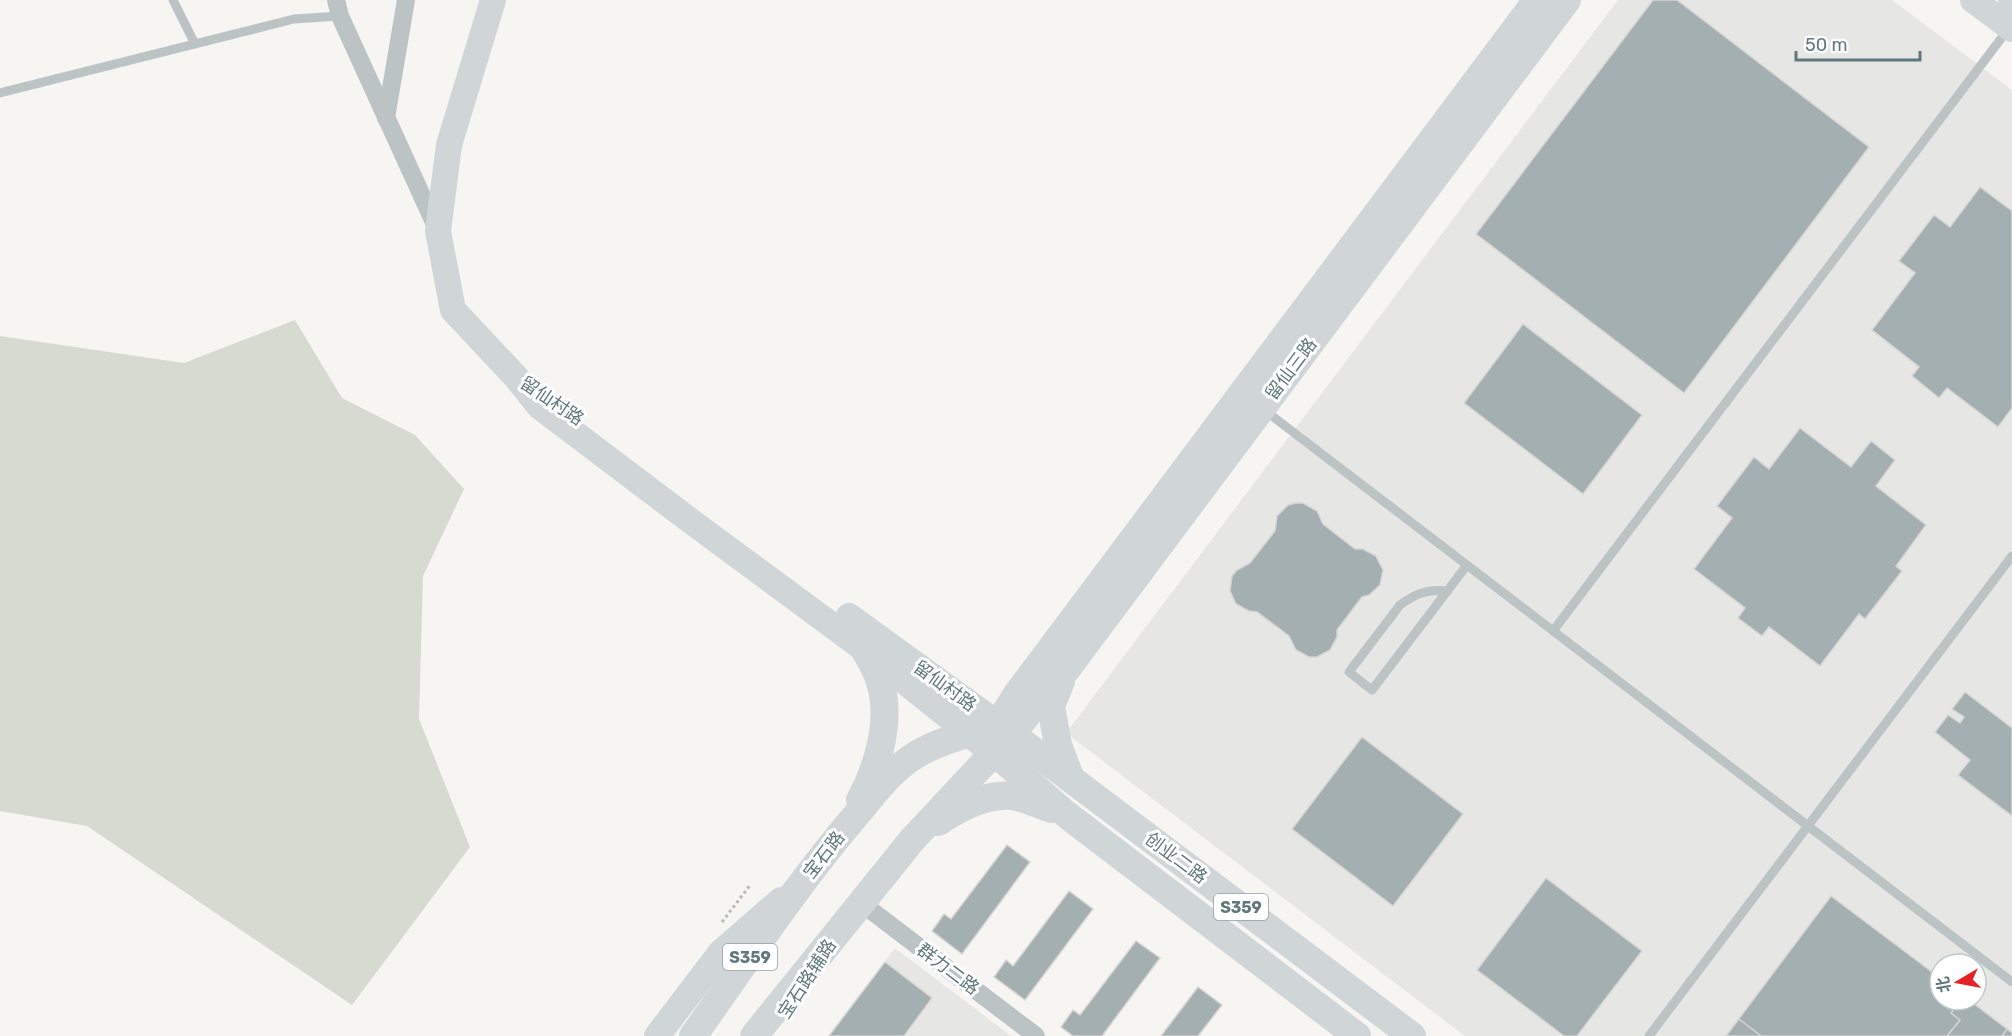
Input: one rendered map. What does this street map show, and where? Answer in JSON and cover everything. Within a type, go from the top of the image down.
[{"type":"main road","name":"留仙三路","points":[[1001,737],[1017,694],[1537,0]]},
{"type":"main road","name":"留仙三路","points":[[1001,737],[1066,670],[1567,0]]},
{"type":"main road","points":[[843,831],[863,794],[878,751],[884,723],[884,698],[880,682],[864,649]]},
{"type":"main road","points":[[1066,670],[1051,706],[1058,745],[1071,779]]},
{"type":"main road","name":"宝石路","points":[[693,1036],[806,878],[887,779],[911,758],[940,743],[969,733],[1001,737]]},
{"type":"main road","name":"创业二路","points":[[1001,737],[1071,779],[1412,1036]]},
{"type":"main road","name":"创业二路","points":[[1001,737],[1067,815],[1358,1036]]},
{"type":"main road","points":[[912,840],[1001,737]]},
{"type":"main road","name":"创业二路","points":[[912,840],[954,811],[996,796],[1012,796],[1028,800],[1067,815]]},
{"type":"main road","name":"S359","points":[[754,1036],[912,840]]},
{"type":"street","points":[[386,118],[406,0]]},
{"type":"street","points":[[438,231],[449,145],[493,0]]},
{"type":"street","points":[[1973,0],[2011,26]]},
{"type":"street","points":[[338,8],[438,231],[453,310],[515,376]]},
{"type":"street","name":"留仙村路","points":[[515,376],[551,398],[1001,737]]},
{"type":"street","name":"留仙村路","points":[[515,376],[540,407],[864,649],[969,733]]},
{"type":"street","points":[[657,1036],[721,952],[806,878]]},
{"type":"street","name":"宝石路辅路","points":[[770,1036],[852,912]]},
{"type":"street","name":"群力二路","points":[[852,912],[1036,1036]]},
{"type":"lane","points":[[173,0],[195,44]]},
{"type":"lane","points":[[0,93],[338,8]]},
{"type":"lane","points":[[1553,631],[2011,26]]},
{"type":"lane","points":[[1262,408],[2012,982]]},
{"type":"lane","points":[[1649,1036],[2012,556]]},
{"type":"lane","points":[[1448,591],[1435,589],[1422,591],[1400,605],[1349,672],[1372,690],[1448,591],[1467,565]]},
{"type":"shaded area","points":[[1618,0],[1892,0],[2012,90],[2012,1036],[1465,1036],[1066,733]]},
{"type":"shaded area","points":[[295,320],[342,398],[415,435],[464,489],[423,576],[419,719],[470,847],[352,1005],[87,826],[0,811],[0,336],[184,363]]},
{"type":"shaded area","points":[[895,948],[1011,1036],[829,1036]]},
{"type":"building","points":[[1653,0],[1677,0],[1869,147],[1684,393],[1476,234]]},
{"type":"building","points":[[1980,187],[2012,211],[2012,408],[1998,427],[1947,388],[1939,398],[1912,376],[1919,367],[1872,330],[1915,273],[1899,261],[1934,215],[1950,227]]},
{"type":"building","points":[[1523,324],[1642,415],[1583,494],[1464,403]]},
{"type":"building","points":[[1800,428],[1851,467],[1871,441],[1895,460],[1876,486],[1926,525],[1896,566],[1902,571],[1865,619],[1859,614],[1820,666],[1769,627],[1762,636],[1738,618],[1745,608],[1694,569],[1732,518],[1717,506],[1754,457],[1769,469]]},
{"type":"building","points":[[1303,503],[1317,511],[1323,524],[1355,549],[1363,549],[1376,556],[1383,570],[1380,585],[1369,595],[1362,597],[1337,630],[1337,637],[1330,650],[1317,657],[1309,657],[1296,650],[1289,636],[1257,612],[1249,611],[1236,604],[1230,591],[1232,576],[1237,570],[1250,563],[1275,531],[1277,516],[1288,505]]},
{"type":"building","points":[[1965,692],[2012,728],[2012,816],[1958,775],[1970,760],[1935,732],[1948,715],[1960,723],[1964,717],[1952,709]]},
{"type":"building","points":[[1362,737],[1463,814],[1393,906],[1292,829]]},
{"type":"building","points":[[1007,845],[1030,862],[962,954],[932,931],[944,914],[951,919]]},
{"type":"building","points":[[1546,878],[1642,951],[1577,1036],[1564,1036],[1477,970]]},
{"type":"building","points":[[1069,891],[1093,909],[1025,1000],[994,977],[1006,960],[1013,966]]},
{"type":"building","points":[[1831,896],[1928,969],[1928,1012],[1985,1012],[2012,1033],[2012,1036],[1726,1036]]},
{"type":"building","points":[[1136,941],[1160,958],[1102,1036],[1073,1036],[1061,1027],[1073,1010],[1080,1015]]},
{"type":"building","points":[[885,962],[932,998],[904,1036],[829,1036]]},
{"type":"building","points":[[1198,987],[1222,1005],[1198,1036],[1161,1036]]},
{"type":"building","points":[[1985,1012],[2007,1029],[2002,1036],[1947,1036],[1960,1020],[1951,1013]]},
{"type":"building","points":[[1739,1019],[1761,1036],[1726,1036]]}]
